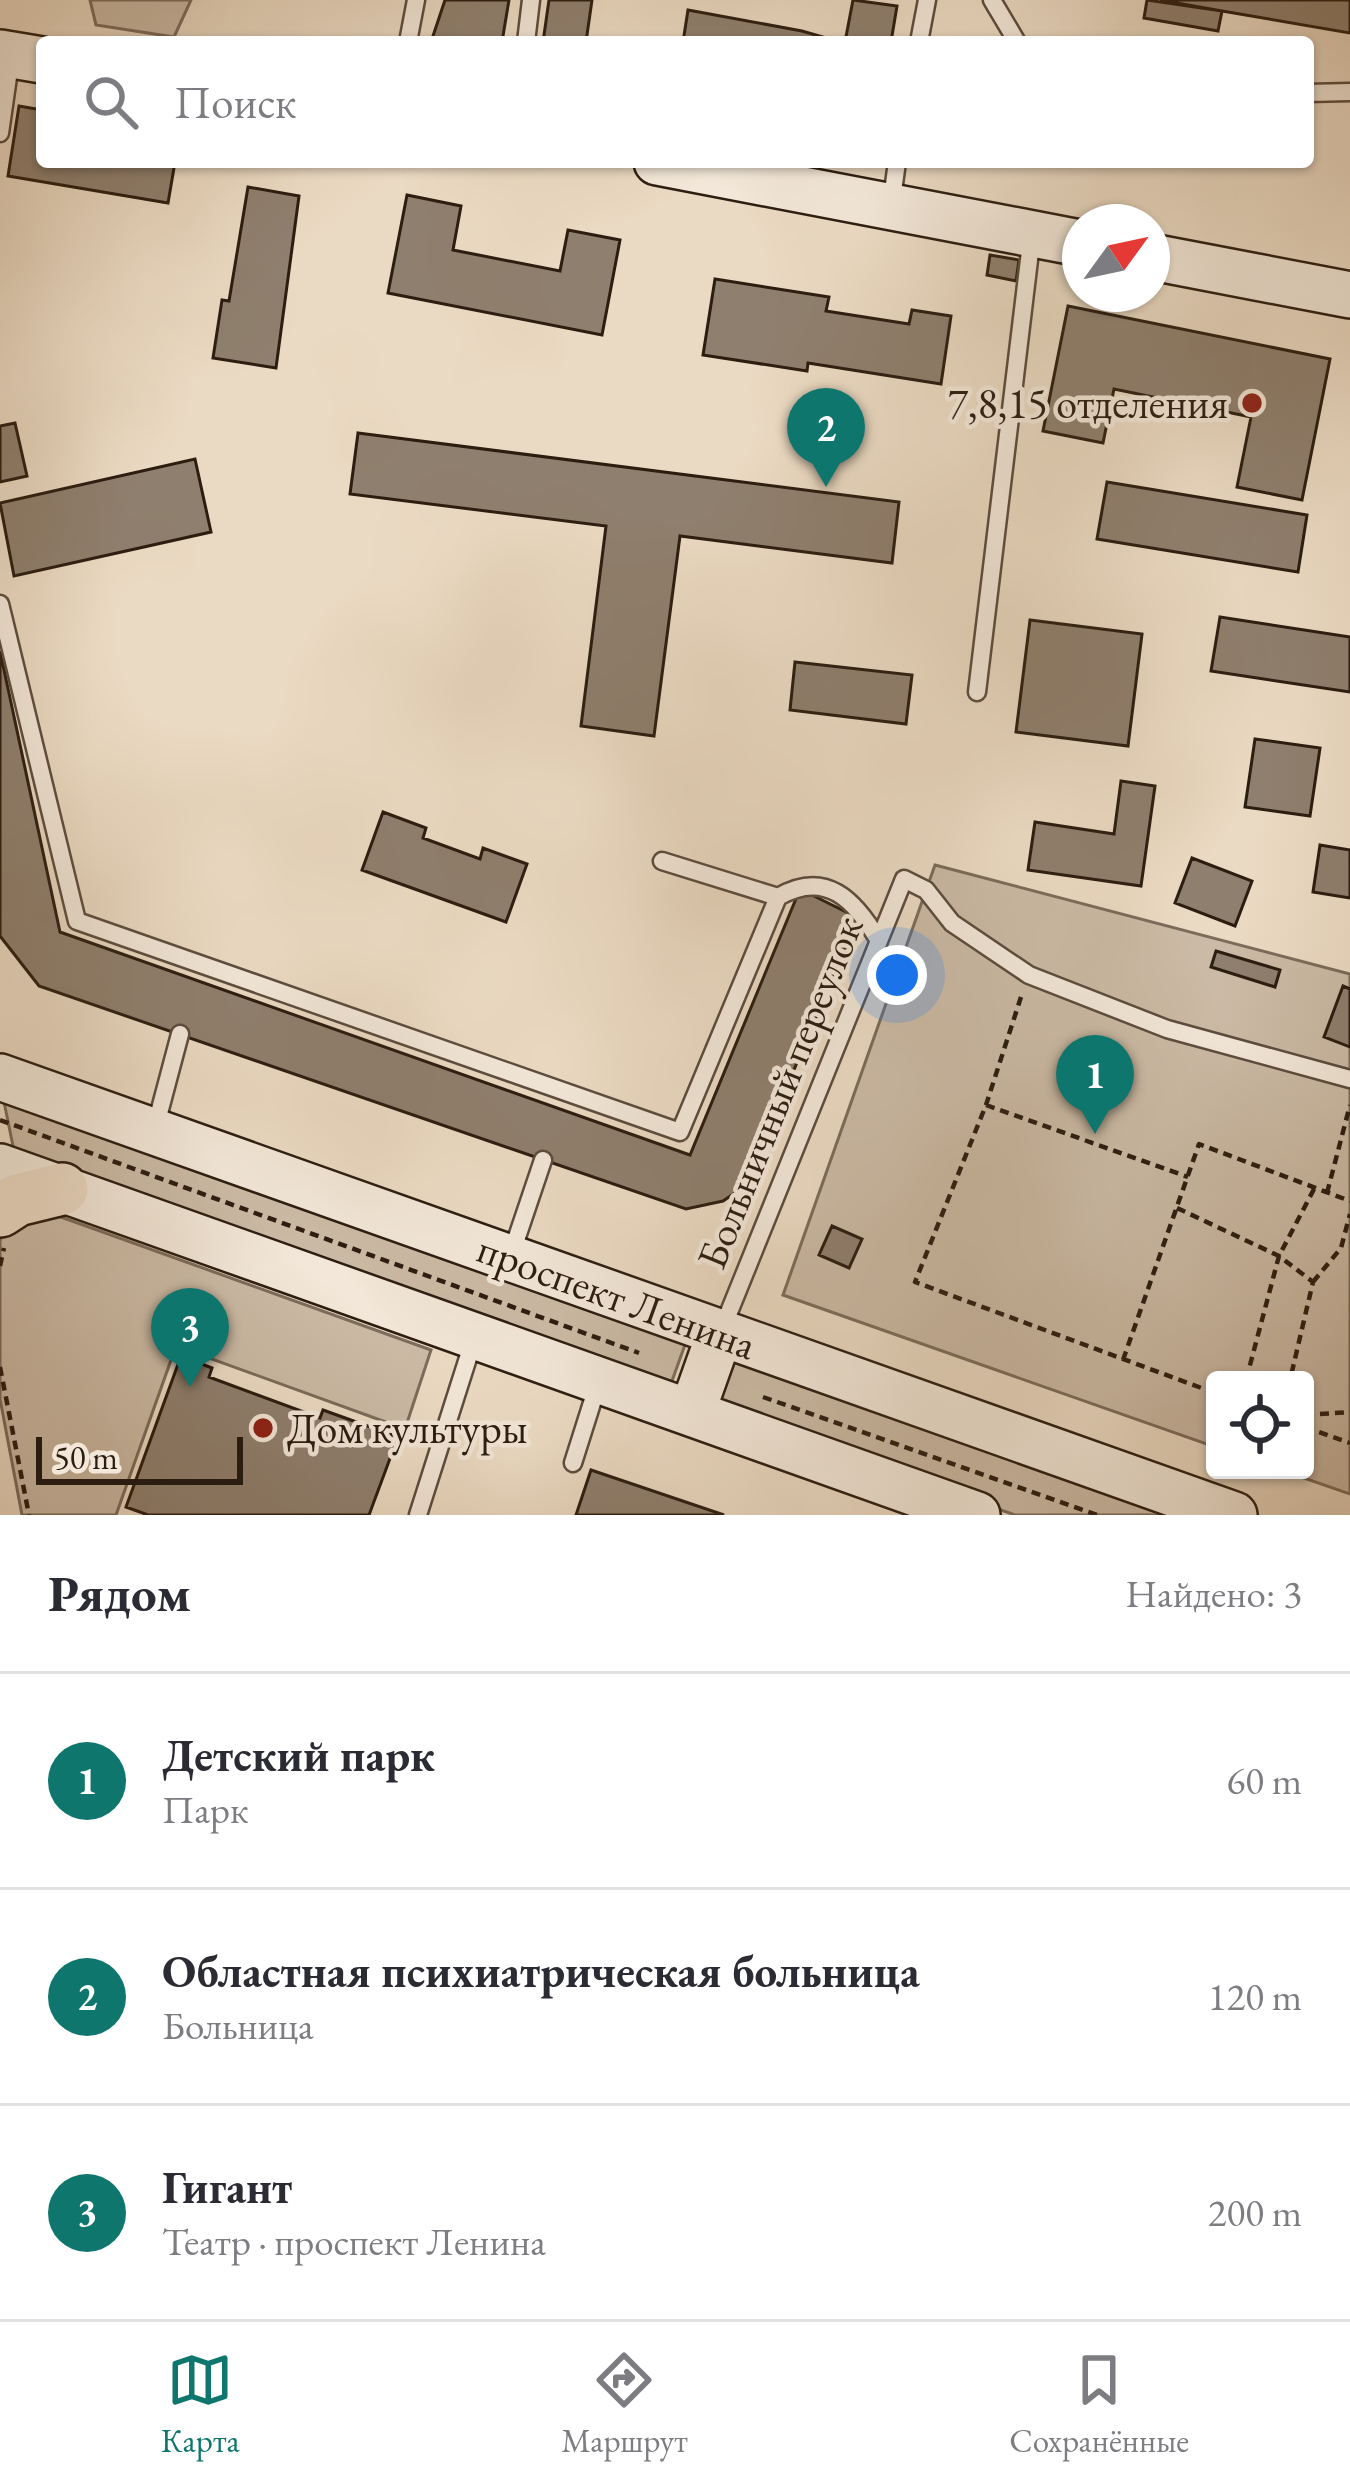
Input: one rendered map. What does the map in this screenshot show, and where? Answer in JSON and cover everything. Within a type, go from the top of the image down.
[{"type":"main road","points":[[688,168],[1062,240]]},
{"type":"main road","points":[[1170,260],[1350,295]]},
{"type":"main road","name":"проспект Ленина","points":[[0,1077],[1234,1515]]},
{"type":"main road","name":"проспект Ленина","points":[[0,1167],[600,1380],[698,1394],[977,1515]]},
{"type":"main road","points":[[0,1211],[17,1200],[62,1189]]},
{"type":"main road","points":[[698,1394],[721,1333]]},
{"type":"lane","points":[[409,36],[416,0]]},
{"type":"lane","points":[[527,36],[531,0]]},
{"type":"lane","points":[[920,36],[927,0]]},
{"type":"lane","points":[[992,0],[1013,36]]},
{"type":"lane","points":[[0,133],[18,56]]},
{"type":"lane","points":[[1314,93],[1350,92]]},
{"type":"lane","points":[[891,207],[896,168]]},
{"type":"lane","points":[[976,692],[1032,234]]},
{"type":"lane","points":[[0,604],[76,921],[198,972],[563,1100],[680,1132],[778,897],[800,884],[857,903],[879,941]]},
{"type":"lane","points":[[662,860],[778,897]]},
{"type":"lane","name":"Больничный переулок","points":[[721,1333],[904,879],[926,890],[952,923],[1029,974]]},
{"type":"lane","points":[[1029,974],[1168,1029],[1350,1078]]},
{"type":"lane","points":[[154,1132],[180,1034]]},
{"type":"lane","points":[[510,1258],[543,1160]]},
{"type":"lane","points":[[418,1515],[475,1335]]},
{"type":"lane","points":[[573,1462],[600,1380]]},
{"type":"path","points":[[1029,974],[986,1105],[915,1282],[1206,1390]]},
{"type":"path","points":[[986,1105],[1187,1177]]},
{"type":"path","points":[[1327,1193],[1350,1105]]},
{"type":"path","points":[[0,1120],[698,1394],[1097,1515]]},
{"type":"path","points":[[1123,1360],[1199,1144],[1350,1201]]},
{"type":"path","points":[[1248,1371],[1279,1256],[1315,1187]]},
{"type":"path","points":[[1177,1208],[1279,1256],[1313,1282]]},
{"type":"path","points":[[1292,1371],[1313,1282],[1341,1248],[1350,1214]]},
{"type":"path","points":[[0,1367],[29,1515]]},
{"type":"path","points":[[1314,1414],[1350,1412]]},
{"type":"path","points":[[1314,1430],[1350,1443]]},
{"type":"shaded area","points":[[90,0],[191,0],[174,36],[96,25]]},
{"type":"shaded area","points":[[935,865],[1350,974],[1350,1494],[1307,1479],[1314,1479],[1314,1371],[1206,1371],[1206,1444],[783,1295]]},
{"type":"shaded area","points":[[1,1087],[686,1342],[668,1392],[15,1156]]},
{"type":"shaded area","points":[[47,1212],[431,1350],[405,1429],[176,1346],[116,1515],[22,1515],[0,1399],[0,1241],[5,1229]]},
{"type":"shaded area","points":[[735,1360],[1176,1515],[1015,1515],[717,1410]]},
{"type":"building","points":[[445,0],[509,0],[503,36],[433,36]]},
{"type":"building","points":[[549,0],[592,0],[587,36],[544,36]]},
{"type":"building","points":[[853,0],[897,6],[892,36],[846,36]]},
{"type":"building","points":[[1147,0],[1222,11],[1218,31],[1144,18]]},
{"type":"building","points":[[1160,0],[1350,0],[1350,33],[1222,11]]},
{"type":"building","points":[[688,10],[819,36],[684,36]]},
{"type":"building","points":[[19,106],[36,109],[36,168],[174,168],[168,203],[8,176]]},
{"type":"building","points":[[248,187],[299,196],[276,368],[213,358],[222,300],[229,301]]},
{"type":"building","points":[[407,195],[461,206],[453,250],[560,271],[568,230],[620,240],[602,335],[388,293]]},
{"type":"building","points":[[990,255],[1019,260],[1016,281],[987,275]]},
{"type":"building","points":[[715,279],[829,297],[826,311],[909,324],[912,310],[951,316],[941,384],[808,363],[807,371],[703,355]]},
{"type":"building","name":"7,8,15 отделения","points":[[1067,312],[1098,312],[1330,359],[1302,500],[1237,487],[1251,417],[1114,389],[1103,443],[1043,431]]},
{"type":"building","points":[[15,423],[27,476],[0,482],[0,426]]},
{"type":"building","points":[[358,433],[899,502],[892,563],[680,536],[654,736],[581,726],[606,526],[350,494]]},
{"type":"building","points":[[195,459],[211,532],[14,576],[0,503]]},
{"type":"building","points":[[1107,482],[1307,515],[1298,572],[1097,539]]},
{"type":"building","points":[[1220,617],[1350,637],[1350,692],[1211,671]]},
{"type":"building","points":[[1030,620],[1142,634],[1128,746],[1016,732]]},
{"type":"building","points":[[0,651],[60,932],[690,1155],[800,889],[858,918],[745,1186],[723,1201],[686,1209],[39,986],[0,936]]},
{"type":"building","points":[[795,662],[912,675],[906,724],[790,710]]},
{"type":"building","points":[[1255,739],[1320,748],[1310,816],[1245,807]]},
{"type":"building","points":[[1121,781],[1155,786],[1141,886],[1028,870],[1035,822],[1114,834]]},
{"type":"building","points":[[383,812],[426,828],[423,838],[480,859],[483,848],[527,864],[506,922],[362,870]]},
{"type":"building","points":[[1320,845],[1350,850],[1350,898],[1313,892]]},
{"type":"building","points":[[1192,858],[1252,881],[1235,926],[1175,903]]},
{"type":"building","points":[[1216,951],[1280,970],[1275,987],[1211,967]]},
{"type":"building","points":[[1343,986],[1350,989],[1350,1047],[1324,1037]]},
{"type":"building","points":[[832,1226],[862,1239],[849,1268],[819,1255]]},
{"type":"building","name":"Дом культуры","points":[[181,1356],[212,1368],[209,1377],[320,1418],[323,1410],[398,1437],[369,1515],[148,1515],[126,1507]]},
{"type":"building","points":[[591,1470],[724,1515],[576,1515]]},
{"type":"building","points":[[591,1470],[724,1515],[576,1515]]},
{"type":"place","name":"7,8,15 отделения","points":[[1252,403]]},
{"type":"place","name":"Областная психиатрическая больница","points":[[826,487]]},
{"type":"place","name":"Детский парк","points":[[1095,1134]]},
{"type":"place","name":"Гигант","points":[[190,1387]]},
{"type":"place","name":"Дом культуры","points":[[263,1428]]}]
